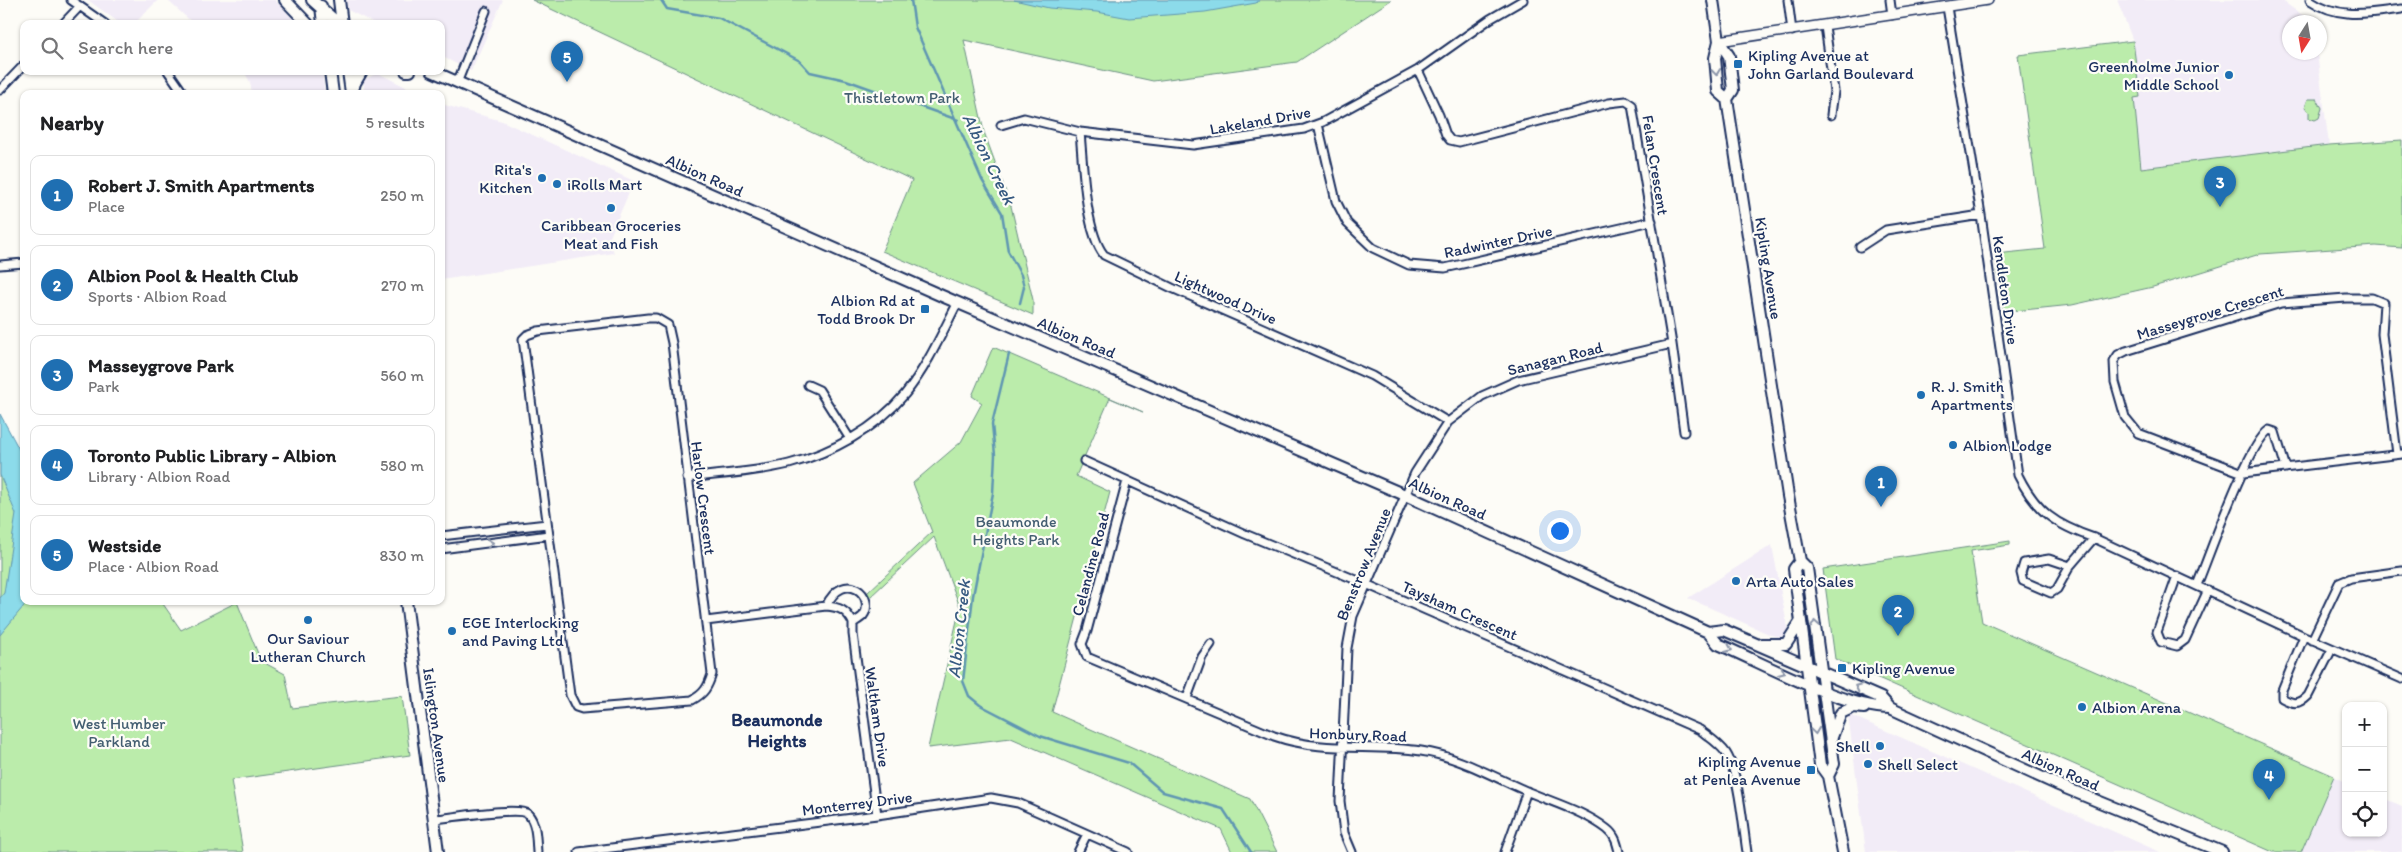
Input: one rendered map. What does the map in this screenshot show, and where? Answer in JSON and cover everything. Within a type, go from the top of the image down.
[{"type":"main road","points":[[285,0],[304,20]]},
{"type":"main road","points":[[312,0],[321,4],[336,20]]},
{"type":"main road","points":[[338,0],[340,20]]},
{"type":"main road","name":"Kipling Avenue","points":[[1713,0],[1719,41],[1715,58],[1718,91],[1727,99],[1788,496],[1800,561],[1807,568],[1834,764],[1828,776]]},
{"type":"main road","points":[[321,4],[323,20]]},
{"type":"main road","name":"Kipling Avenue","points":[[1719,41],[1729,56],[1733,90],[1727,99]]},
{"type":"main road","points":[[331,75],[332,90]]},
{"type":"main road","points":[[349,75],[351,90]]},
{"type":"main road","points":[[353,90],[360,75]]},
{"type":"main road","name":"Albion Road","points":[[441,75],[958,302],[1406,495],[1708,632],[1718,644],[1809,684],[1873,708],[1890,708]]},
{"type":"main road","name":"Kipling Avenue","points":[[1800,561],[1794,569],[1820,765],[1828,776],[1843,852]]},
{"type":"main road","name":"Islington Avenue","points":[[407,605],[438,852]]},
{"type":"main road","points":[[1758,644],[1786,644],[1801,621]]},
{"type":"main road","name":"Albion Road","points":[[1708,632],[1724,630],[1758,644],[1881,698],[1890,708],[2056,784],[2222,852]]},
{"type":"main road","points":[[1831,740],[1841,713],[1854,707],[1873,708]]},
{"type":"street","points":[[71,0],[99,20]]},
{"type":"street","name":"Lakeland Drive","points":[[1001,126],[1024,118],[1080,132],[1193,145],[1290,131],[1318,124],[1418,70],[1490,19],[1523,0]]},
{"type":"street","points":[[1788,0],[1792,30]]},
{"type":"street","points":[[1890,0],[1892,15]]},
{"type":"street","points":[[1719,41],[1988,0]]},
{"type":"street","points":[[2310,0],[2322,9],[2334,12],[2363,14],[2402,9]]},
{"type":"street","points":[[67,20],[80,6]]},
{"type":"street","name":"Kendleton Drive","points":[[1947,7],[1981,215],[2018,475],[2034,503],[2048,516],[2072,531],[2094,538],[2312,640],[2402,679]]},
{"type":"street","points":[[458,83],[486,11]]},
{"type":"street","points":[[1825,26],[1834,91],[1832,116]]},
{"type":"street","points":[[0,90],[20,69]]},
{"type":"street","name":"Felan Crescent","points":[[1418,70],[1446,135],[1450,140],[1459,142],[1609,103],[1626,101],[1632,105],[1672,344],[1684,432]]},
{"type":"street","points":[[171,75],[181,90]]},
{"type":"street","name":"Radwinter Drive","points":[[1318,124],[1336,201],[1347,224],[1372,248],[1409,265],[1446,268],[1652,221]]},
{"type":"street","name":"Lightwood Drive","points":[[1080,132],[1092,227],[1098,247],[1104,255],[1172,288],[1372,376],[1448,422]]},
{"type":"street","points":[[1860,247],[1886,230],[1981,215]]},
{"type":"street","points":[[0,265],[20,263]]},
{"type":"street","name":"Masseygrove Crescent","points":[[2242,474],[2138,433],[2125,417],[2115,382],[2114,361],[2118,355],[2281,303],[2346,298],[2378,300],[2384,303],[2382,334],[2400,454]]},
{"type":"street","points":[[687,478],[789,464],[850,439],[870,426],[905,394],[926,362],[958,302]]},
{"type":"street","name":"Harlow Crescent","points":[[648,318],[656,318],[668,325],[672,343],[687,478],[712,674],[708,686],[701,695],[692,700],[590,710],[576,707],[570,695],[523,339],[533,332],[648,318]]},
{"type":"street","name":"Sanagan Road","points":[[1406,495],[1415,473],[1448,422],[1482,396],[1518,380],[1672,344]]},
{"type":"street","points":[[808,385],[819,390],[850,439]]},
{"type":"street","points":[[2197,585],[2242,474],[2261,436],[2269,430],[2275,432],[2286,468]]},
{"type":"street","points":[[2242,474],[2400,454]]},
{"type":"street","name":"Taysham Crescent","points":[[1084,461],[1245,534],[1366,584],[1700,730],[1716,742],[1727,754],[1734,771],[1747,852]]},
{"type":"street","name":"Celandine Road","points":[[1085,654],[1082,644],[1127,481]]},
{"type":"street","name":"Benstrow Avenue","points":[[1352,852],[1344,833],[1340,801],[1348,648],[1353,616],[1406,495]]},
{"type":"street","points":[[445,536],[547,524]]},
{"type":"street","points":[[445,548],[549,535]]},
{"type":"street","points":[[2070,566],[2049,559],[2024,563],[2021,573],[2023,581],[2050,593],[2057,589],[2070,566],[2094,538]]},
{"type":"street","points":[[2312,640],[2339,583],[2351,578],[2402,571]]},
{"type":"street","points":[[2178,576],[2158,632],[2161,642],[2177,646],[2185,640],[2208,590]]},
{"type":"street","points":[[706,621],[826,606],[838,607],[850,615],[853,623],[863,616],[866,607],[864,598],[859,590],[848,586],[838,588],[826,606]]},
{"type":"street","name":"Waltham Drive","points":[[853,623],[877,815]]},
{"type":"street","points":[[2304,636],[2282,690],[2282,698],[2292,704],[2302,702],[2308,696],[2332,649]]},
{"type":"street","points":[[1187,698],[1202,657],[1211,644]]},
{"type":"street","name":"Honbury Road","points":[[1085,654],[1087,657],[1285,740],[1320,747],[1424,751],[1452,759],[1600,824],[1614,837],[1620,852]]},
{"type":"street","points":[[1505,852],[1527,791]]},
{"type":"street","name":"Monterrey Drive","points":[[579,852],[877,815],[991,798],[1018,803],[1128,852]]},
{"type":"street","points":[[434,819],[506,811],[523,812],[528,814],[534,823],[537,852]]},
{"type":"street","points":[[1078,852],[1086,834]]},
{"type":"shaded area","points":[[88,0],[158,0],[138,20],[116,20]]},
{"type":"shaded area","points":[[167,0],[275,0],[294,20],[190,20]]},
{"type":"shaded area","points":[[347,0],[503,0],[471,71],[445,58],[445,20],[368,20],[348,10]]},
{"type":"shaded area","name":"Greenholme Junior Middle School","points":[[2117,0],[2281,0],[2302,15],[2282,15],[2282,60],[2318,60],[2329,145],[2141,168],[2134,98],[2140,97],[2133,41]]},
{"type":"shaded area","points":[[246,75],[323,75],[324,90],[251,90]]},
{"type":"shaded area","points":[[374,75],[382,75],[412,90],[364,90],[363,80]]},
{"type":"shaded area","points":[[445,105],[502,121],[634,181],[609,239],[614,253],[445,279],[445,218],[448,218],[445,218]]},
{"type":"shaded area","points":[[1772,545],[1788,630],[1784,635],[1780,637],[1771,635],[1688,598]]},
{"type":"shaded area","points":[[1848,714],[2160,852],[1866,852]]},
{"type":"shaded area","points":[[2334,776],[2342,780],[2342,837],[2387,837],[2387,800],[2402,806],[2402,852],[2301,852]]},
{"type":"green space","name":"Thistletown Park","points":[[532,0],[1391,0],[1297,62],[1153,81],[964,40],[984,132],[1011,206],[1033,300],[1033,315],[882,251],[912,180]]},
{"type":"green space","points":[[2133,41],[2140,97],[2134,98],[2141,168],[2329,145],[2402,140],[2402,248],[2376,246],[2260,254],[2153,287],[2072,305],[2004,312],[1995,254],[2045,249],[2018,55]]},
{"type":"green space","points":[[2308,99],[2317,99],[2322,108],[2319,118],[2315,120],[2309,118],[2309,112],[2305,107]]},
{"type":"green space","name":"Beaumonde Heights Park","points":[[993,347],[1143,412],[1110,398],[1076,476],[1110,492],[1052,712],[1250,799],[1277,852],[1232,852],[1221,829],[1011,738],[928,748],[960,607],[934,537],[870,597],[867,593],[932,532],[913,483],[961,442],[982,403],[972,396]]},
{"type":"green space","name":"West Humber Parkland","points":[[20,451],[20,605],[164,605],[181,630],[231,605],[238,605],[261,661],[285,674],[292,708],[402,696],[410,755],[231,780],[243,852],[0,852],[0,453]]},
{"type":"green space","name":"Albion Arena","points":[[2010,541],[2010,545],[1971,551],[1982,622],[2334,776],[2301,852],[2273,852],[1835,659],[1823,569]]},
{"type":"water","points":[[1014,0],[1260,0],[1256,3],[1205,12],[1129,18],[1097,12],[1049,8]]},
{"type":"water","points":[[0,414],[20,451],[20,605],[25,605],[0,635],[0,598],[4,593],[16,514],[0,475]]},
{"type":"waterway","points":[[661,0],[667,9],[719,18],[800,61],[810,72],[846,80],[958,120]]},
{"type":"waterway","name":"Albion Creek","points":[[911,0],[915,27],[982,180],[1002,213],[1008,251],[1021,275],[1024,287],[1020,303]]},
{"type":"waterway","name":"Albion Creek","points":[[1009,354],[992,424],[995,455],[993,493],[973,596],[963,681],[969,696],[980,705],[1040,736],[1129,763],[1163,792],[1223,809],[1251,852]]},
{"type":"place","name":"Kipling Avenue at John Garland Boulevard","points":[[1738,64]]},
{"type":"place","name":"Greenholme Junior Middle School","points":[[2229,75]]},
{"type":"place","name":"Westside","points":[[567,82]]},
{"type":"place","name":"Rita's Kitchen","points":[[542,178]]},
{"type":"place","name":"iRolls Mart","points":[[557,184]]},
{"type":"place","name":"Masseygrove Park","points":[[2220,207]]},
{"type":"place","name":"Caribbean Groceries Meat and Fish","points":[[611,208]]},
{"type":"place","name":"Albion Rd at Todd Brook Dr","points":[[925,309]]},
{"type":"place","name":"R. J. Smith Apartments","points":[[1921,395]]},
{"type":"place","name":"Albion Lodge","points":[[1953,445]]},
{"type":"place","name":"Robert J. Smith Apartments","points":[[1881,507]]},
{"type":"place","name":"Arta Auto Sales","points":[[1736,581]]},
{"type":"place","name":"Our Saviour Lutheran Church","points":[[308,620]]},
{"type":"place","name":"EGE Interlocking and Paving Ltd","points":[[452,631]]},
{"type":"place","name":"Albion Pool & Health Club","points":[[1898,636]]},
{"type":"place","name":"Kipling Avenue","points":[[1842,668]]},
{"type":"place","name":"Albion Arena","points":[[2082,707]]},
{"type":"place","name":"Shell","points":[[1880,746]]},
{"type":"place","name":"Shell Select","points":[[1868,764]]},
{"type":"place","name":"Kipling Avenue at Penlea Avenue","points":[[1811,770]]},
{"type":"place","name":"Toronto Public Library - Albion","points":[[2269,800]]},
{"type":"district","name":"Beaumonde Heights","points":[[777,730]]}]
